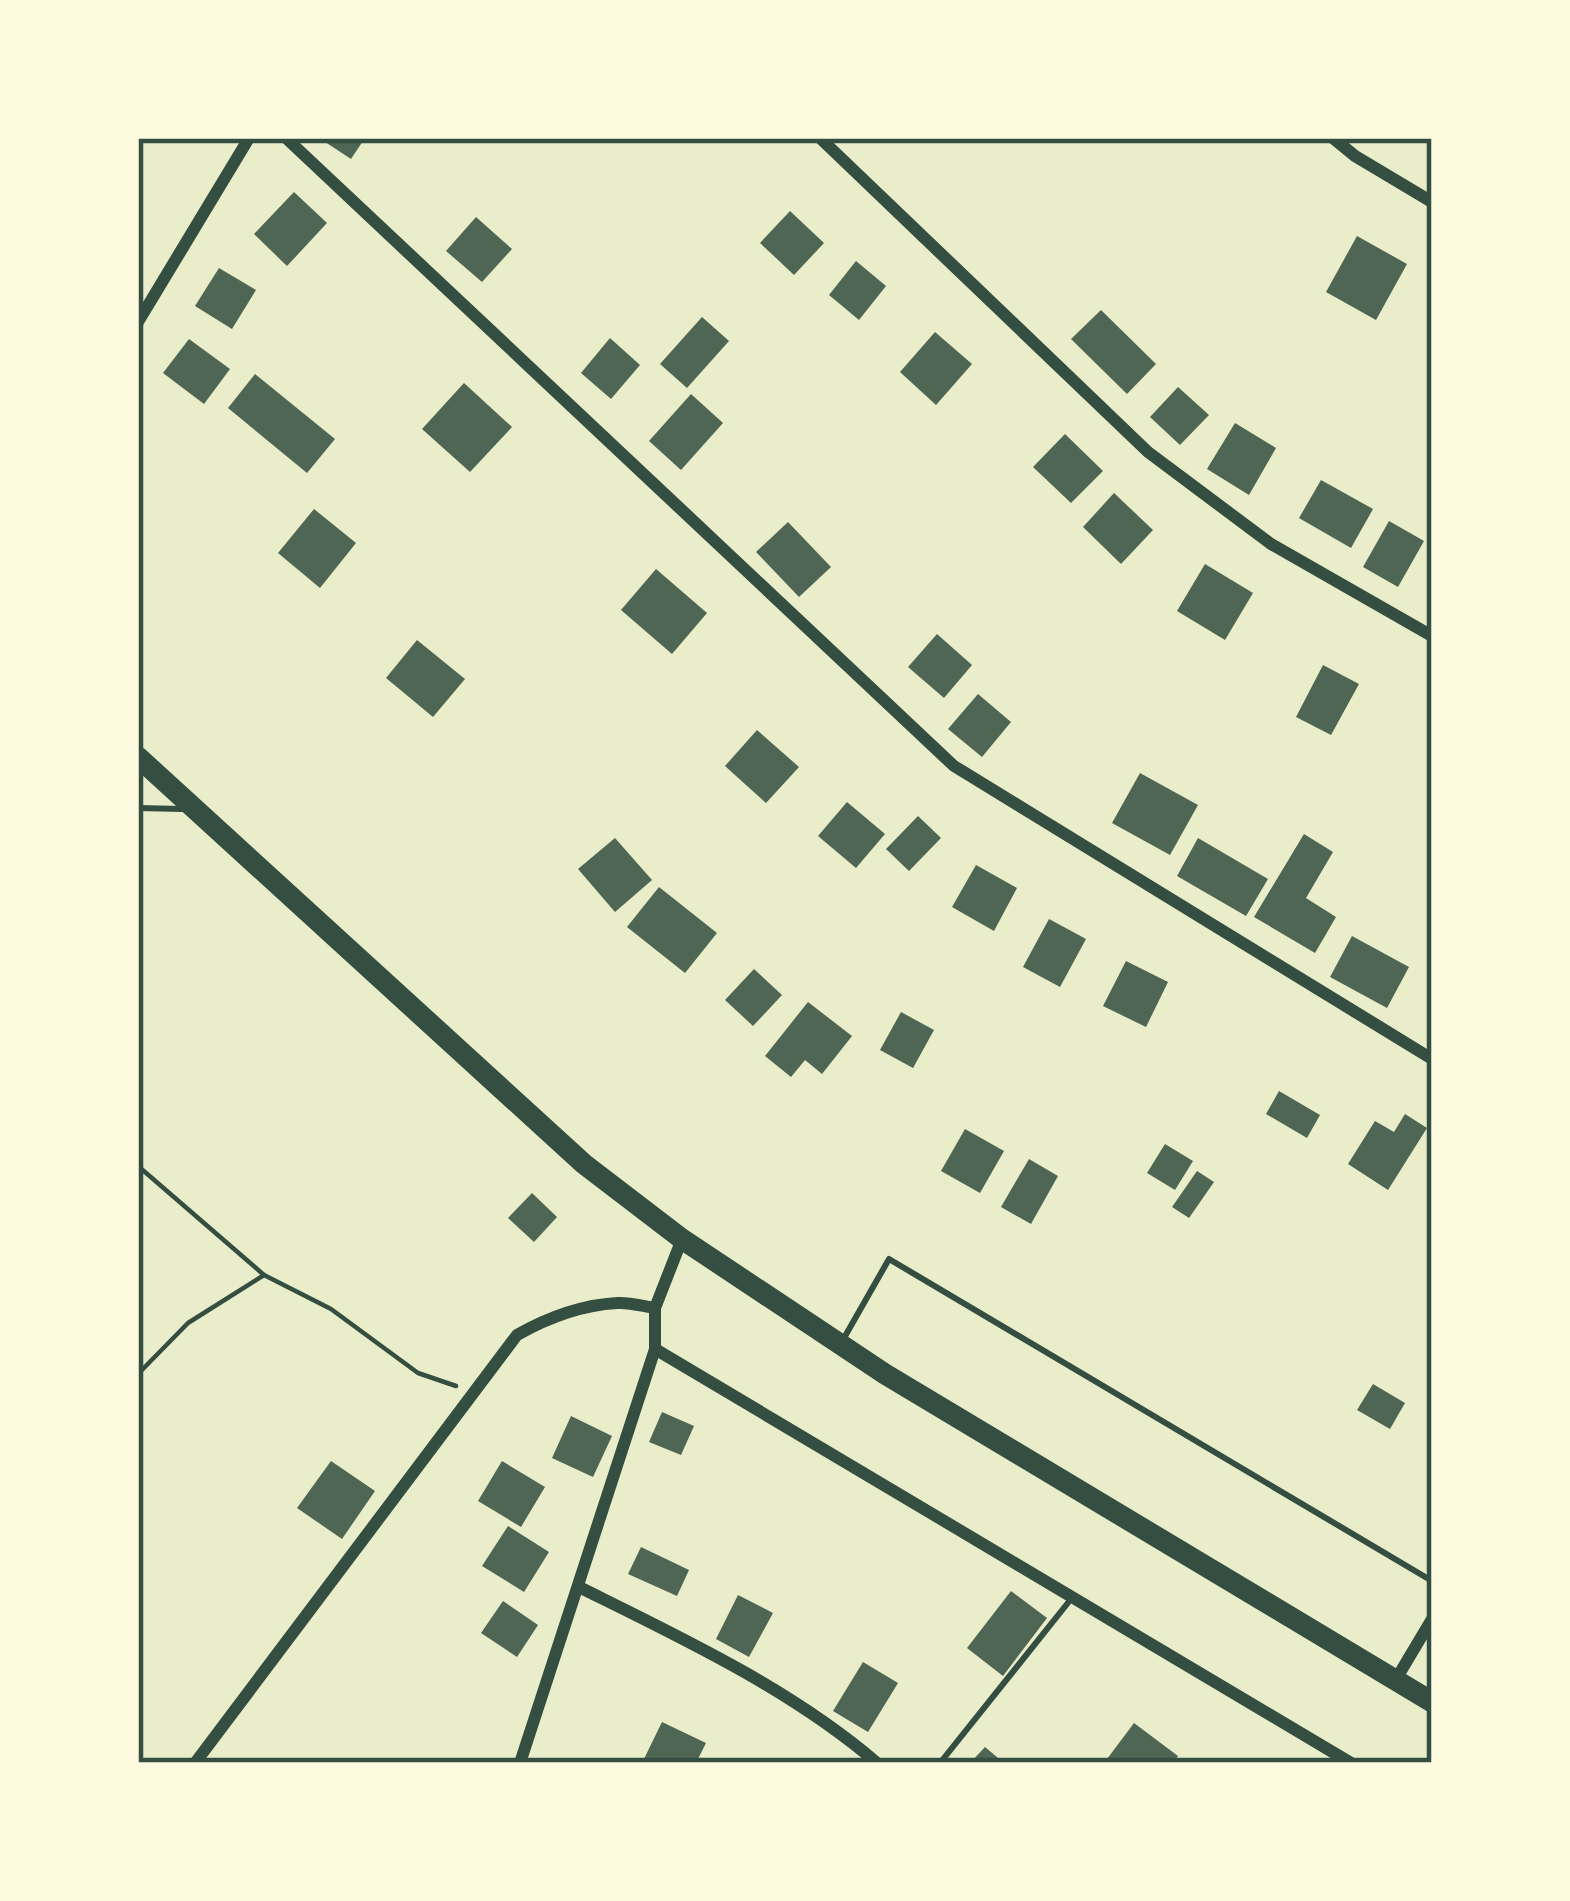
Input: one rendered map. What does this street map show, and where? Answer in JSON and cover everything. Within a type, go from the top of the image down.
[{"type":"highway","points":[[138,758],[584,1164],[682,1239],[840,1344],[1432,1702]]},
{"type":"street","points":[[138,322],[249,138]]},
{"type":"street","points":[[286,138],[954,766],[1432,1059]]},
{"type":"street","points":[[820,138],[1148,452],[1270,544],[1432,636]]},
{"type":"street","points":[[1333,138],[1432,202]]},
{"type":"street","points":[[520,1763],[655,1349],[655,1308],[682,1239]]},
{"type":"street","points":[[195,1763],[517,1335],[574,1310],[620,1302],[655,1308]]},
{"type":"street","points":[[655,1349],[1351,1763]]},
{"type":"street","points":[[579,1587],[692,1643],[799,1707],[877,1763]]},
{"type":"street","points":[[1395,1681],[1432,1618]]},
{"type":"lane","points":[[138,808],[193,809]]},
{"type":"lane","points":[[840,1344],[889,1259],[1432,1581]]},
{"type":"lane","points":[[940,1763],[1071,1599]]},
{"type":"path","points":[[138,1166],[264,1275],[331,1309],[418,1373],[474,1392]]},
{"type":"path","points":[[138,1374],[188,1323],[264,1275]]},
{"type":"building","points":[[319,138],[365,138],[351,159]]},
{"type":"building","points":[[294,192],[327,223],[287,266],[254,234]]},
{"type":"building","points":[[790,211],[824,243],[794,275],[760,243]]},
{"type":"building","points":[[476,217],[512,249],[482,282],[446,251]]},
{"type":"building","points":[[1357,236],[1407,264],[1376,320],[1326,292]]},
{"type":"building","points":[[856,261],[886,286],[859,320],[829,295]]},
{"type":"building","points":[[219,268],[256,290],[232,329],[195,306]]},
{"type":"building","points":[[1101,310],[1156,364],[1127,394],[1071,339]]},
{"type":"building","points":[[702,317],[729,341],[687,388],[660,364]]},
{"type":"building","points":[[935,332],[972,364],[936,405],[900,372]]},
{"type":"building","points":[[610,338],[640,365],[611,399],[581,373]]},
{"type":"building","points":[[189,339],[230,369],[204,404],[163,373]]},
{"type":"building","points":[[255,374],[335,439],[307,473],[228,408]]},
{"type":"building","points":[[464,383],[512,427],[470,472],[422,429]]},
{"type":"building","points":[[1178,387],[1209,415],[1180,445],[1150,417]]},
{"type":"building","points":[[691,394],[723,423],[681,470],[649,441]]},
{"type":"building","points":[[1235,423],[1276,448],[1249,495],[1207,469]]},
{"type":"building","points":[[1065,434],[1103,471],[1071,503],[1033,467]]},
{"type":"building","points":[[1321,480],[1373,509],[1351,548],[1299,518]]},
{"type":"building","points":[[1114,493],[1153,530],[1121,564],[1083,527]]},
{"type":"building","points":[[314,509],[356,543],[320,588],[278,553]]},
{"type":"building","points":[[1389,521],[1424,541],[1398,587],[1363,567]]},
{"type":"building","points":[[788,522],[831,567],[799,597],[756,552]]},
{"type":"building","points":[[1205,564],[1253,593],[1225,640],[1177,611]]},
{"type":"building","points":[[656,569],[707,613],[672,654],[621,610]]},
{"type":"building","points":[[937,634],[972,665],[944,698],[908,667]]},
{"type":"building","points":[[417,640],[465,679],[433,717],[386,678]]},
{"type":"building","points":[[1323,665],[1359,684],[1331,735],[1296,717]]},
{"type":"building","points":[[978,694],[1011,722],[982,757],[948,729]]},
{"type":"building","points":[[757,730],[799,767],[766,803],[725,766]]},
{"type":"building","points":[[1140,773],[1198,805],[1170,855],[1112,823]]},
{"type":"building","points":[[847,802],[885,834],[856,868],[818,836]]},
{"type":"building","points":[[918,816],[941,838],[909,871],[886,849]]},
{"type":"building","points":[[1304,834],[1333,852],[1306,898],[1336,917],[1315,953],[1254,917]]},
{"type":"building","points":[[615,838],[652,880],[615,912],[578,869]]},
{"type":"building","points":[[1198,838],[1268,879],[1246,916],[1177,876]]},
{"type":"building","points":[[976,865],[1017,888],[994,931],[952,907]]},
{"type":"building","points":[[659,887],[717,933],[685,973],[627,927]]},
{"type":"building","points":[[1049,919],[1086,939],[1060,987],[1023,967]]},
{"type":"building","points":[[1352,936],[1409,967],[1387,1008],[1330,977]]},
{"type":"building","points":[[1126,961],[1168,982],[1146,1027],[1103,1006]]},
{"type":"building","points":[[754,969],[782,995],[753,1026],[725,1000]]},
{"type":"building","points":[[808,1002],[852,1036],[822,1074],[805,1060],[791,1077],[765,1056]]},
{"type":"building","points":[[901,1012],[934,1030],[913,1068],[880,1050]]},
{"type":"building","points":[[1279,1091],[1320,1115],[1307,1138],[1266,1114]]},
{"type":"building","points":[[1405,1114],[1427,1128],[1388,1190],[1348,1164],[1375,1121],[1394,1132]]},
{"type":"building","points":[[965,1129],[1004,1151],[980,1193],[941,1171]]},
{"type":"building","points":[[1165,1144],[1193,1161],[1175,1190],[1147,1173]]},
{"type":"building","points":[[1029,1159],[1058,1176],[1031,1224],[1001,1207]]},
{"type":"building","points":[[1197,1171],[1214,1182],[1189,1218],[1172,1207]]},
{"type":"building","points":[[532,1193],[557,1217],[534,1242],[508,1218]]},
{"type":"building","points":[[1373,1384],[1405,1403],[1390,1429],[1357,1410]]},
{"type":"building","points":[[662,1412],[694,1426],[681,1455],[649,1442]]},
{"type":"building","points":[[571,1416],[612,1436],[593,1477],[552,1458]]},
{"type":"building","points":[[331,1461],[375,1491],[342,1539],[297,1508]]},
{"type":"building","points":[[502,1461],[545,1487],[521,1527],[478,1501]]},
{"type":"building","points":[[508,1526],[549,1552],[524,1592],[482,1566]]},
{"type":"building","points":[[641,1547],[689,1570],[677,1596],[628,1574]]},
{"type":"building","points":[[1011,1591],[1047,1618],[1003,1676],[967,1648]]},
{"type":"building","points":[[738,1595],[773,1613],[749,1657],[716,1639]]},
{"type":"building","points":[[503,1601],[538,1625],[517,1657],[481,1633]]},
{"type":"building","points":[[863,1662],[898,1683],[868,1732],[833,1711]]},
{"type":"building","points":[[662,1722],[706,1743],[696,1763],[642,1763]]},
{"type":"building","points":[[1134,1723],[1178,1756],[1173,1763],[1104,1763]]},
{"type":"building","points":[[985,1747],[1004,1763],[970,1763]]}]
